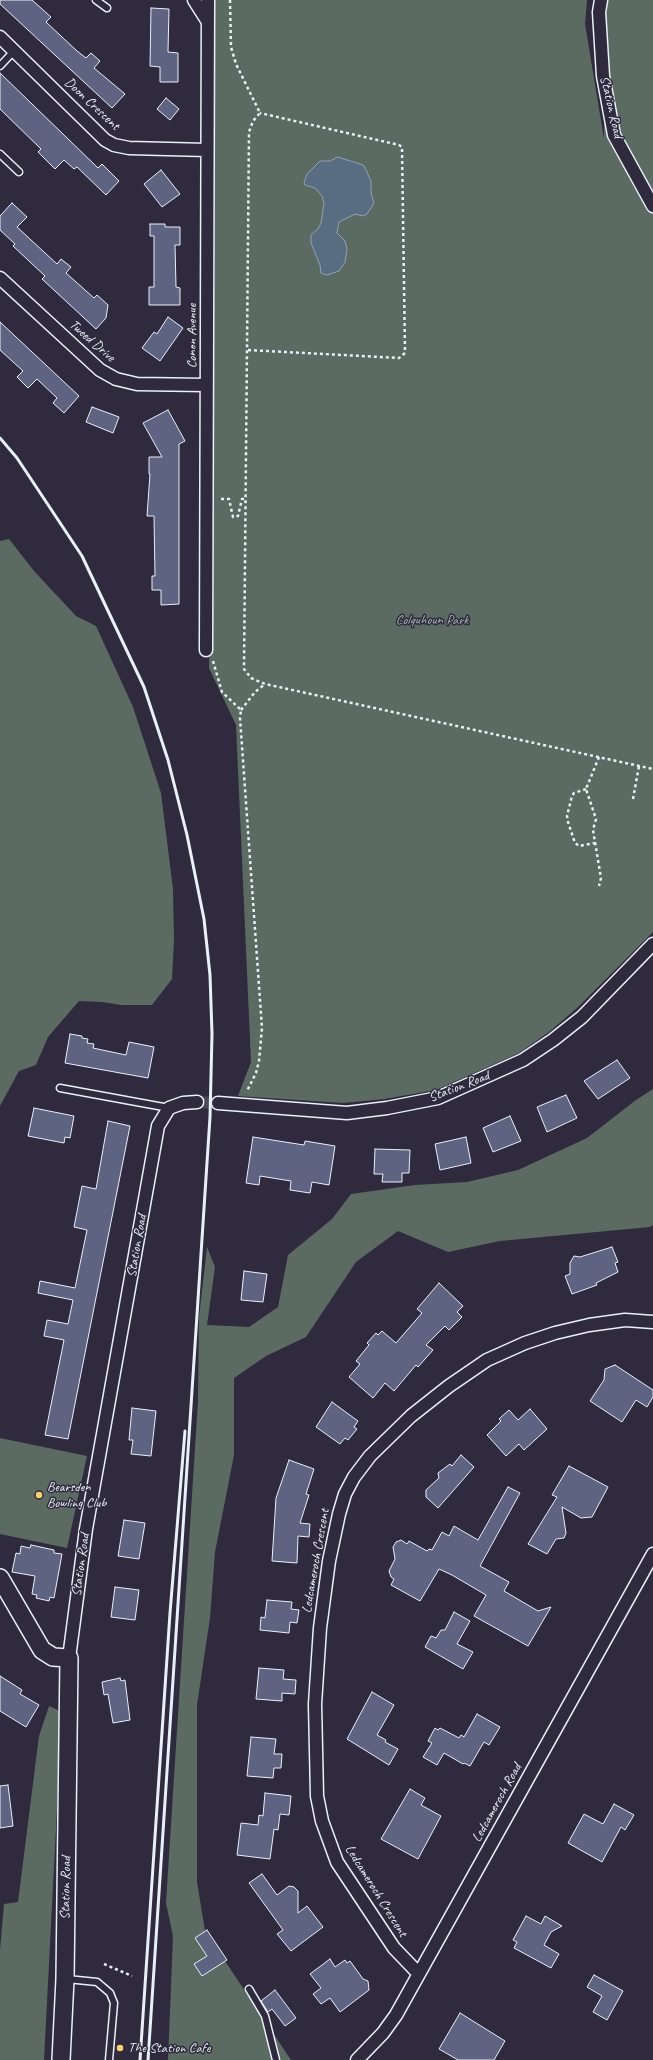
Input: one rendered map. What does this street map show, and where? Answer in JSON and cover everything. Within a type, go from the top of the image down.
[{"type":"street","points":[[194,0],[208,22]]},
{"type":"street","name":"Conon Avenue","points":[[206,650],[205,499],[208,0]]},
{"type":"street","name":"Station Road","points":[[601,0],[599,12],[603,76],[614,135],[653,206]]},
{"type":"street","name":"Doon Crescent","points":[[0,37],[105,140],[114,145],[129,148],[207,150]]},
{"type":"street","name":"Tweed Drive","points":[[0,278],[100,370],[116,379],[137,384],[206,385]]},
{"type":"street","name":"Station Road","points":[[218,1103],[347,1113],[387,1108],[438,1098],[524,1060],[553,1040],[582,1017],[653,944]]},
{"type":"street","points":[[169,1108],[182,1102],[197,1102]]},
{"type":"street","name":"Station Road","points":[[61,2060],[65,1979],[69,1658],[86,1529],[158,1126],[169,1108]]},
{"type":"street","name":"Ledcameroch Crescent","points":[[419,1974],[394,1948],[337,1862],[322,1821],[317,1796],[315,1704],[320,1628],[329,1561],[345,1494],[354,1477],[370,1456],[406,1421],[449,1386],[487,1360],[525,1343],[575,1328],[625,1320],[653,1322]]},
{"type":"street","name":"Ledcameroch Road","points":[[357,2060],[383,2033],[396,2015],[653,1554]]},
{"type":"street","points":[[0,1578],[42,1650],[53,1657],[69,1658]]},
{"type":"lane","points":[[96,0],[107,8]]},
{"type":"lane","points":[[0,66],[14,51]]},
{"type":"lane","points":[[0,154],[19,172]]},
{"type":"lane","points":[[60,1088],[169,1108]]},
{"type":"lane","points":[[65,1979],[97,1982],[110,1993],[114,2003],[109,2060]]},
{"type":"lane","points":[[249,1989],[264,2016],[276,2060]]},
{"type":"path","points":[[230,0],[231,47],[236,64],[260,113]]},
{"type":"path","points":[[248,350],[399,358],[405,353],[402,148],[399,145],[260,113]]},
{"type":"path","points":[[260,113],[253,122],[250,132],[244,669],[251,678],[265,684],[653,769]]},
{"type":"path","points":[[205,499],[229,499],[233,517],[238,516],[242,499],[246,499]]},
{"type":"path","points":[[206,650],[215,663],[222,692],[241,710]]},
{"type":"path","points":[[238,1105],[256,1073],[259,1061],[262,1028],[240,718],[241,710],[255,692],[265,684]]},
{"type":"path","points":[[599,757],[586,789],[596,819],[593,830],[601,878],[599,886]]},
{"type":"path","points":[[633,799],[639,766]]},
{"type":"path","points":[[586,789],[574,792],[567,816],[574,843],[578,846],[595,843]]},
{"type":"path","points":[[104,1964],[132,1976]]},
{"type":"green space","name":"Colquhoun Park","points":[[215,0],[587,0],[585,24],[604,139],[605,0],[653,0],[653,932],[577,1008],[549,1032],[519,1053],[436,1090],[384,1099],[343,1103],[238,1096],[251,1062],[236,725],[209,668],[214,326]]},
{"type":"green space","points":[[9,539],[34,571],[76,616],[96,626],[133,707],[161,793],[173,889],[174,940],[172,979],[152,1005],[121,1005],[79,1001],[48,1037],[36,1065],[19,1071],[0,1106],[0,541]]},
{"type":"green space","points":[[653,1089],[653,1225],[650,1227],[500,1241],[448,1252],[398,1231],[356,1262],[306,1337],[266,1356],[234,1378],[234,1455],[215,1552],[210,1618],[197,1705],[197,1882],[205,1931],[291,2060],[168,2060],[173,1936],[166,1903],[198,1401],[199,1317],[207,1247],[215,1267],[207,1325],[249,1327],[278,1307],[288,1255],[332,1219],[351,1194],[415,1185],[467,1182],[518,1170],[587,1138],[636,1100]]},
{"type":"green space","name":"Bearsden Bowling Club","points":[[0,1438],[87,1456],[67,1548],[0,1534]]},
{"type":"green space","points":[[49,1706],[62,1712],[44,2060],[0,2060],[0,1950],[4,1904],[18,1902],[39,1736]]},
{"type":"water","points":[[338,157],[363,165],[371,181],[371,193],[374,203],[367,214],[363,216],[355,214],[339,222],[337,233],[345,241],[347,249],[345,262],[339,271],[327,275],[321,273],[320,265],[311,243],[311,235],[318,229],[321,223],[324,203],[322,196],[315,188],[305,185],[304,183],[307,174],[320,161],[330,161]]},
{"type":"building","points":[[0,0],[32,0],[51,17],[46,22],[86,58],[91,53],[100,61],[94,68],[125,94],[112,108],[0,4]]},
{"type":"building","points":[[151,8],[169,9],[168,52],[178,53],[178,82],[160,82],[160,67],[150,66]]},
{"type":"building","points":[[0,73],[98,168],[102,164],[119,181],[106,195],[77,167],[74,169],[64,160],[55,169],[38,152],[41,149],[0,109]]},
{"type":"building","points":[[166,98],[179,109],[170,120],[157,109]]},
{"type":"building","points":[[161,170],[180,194],[162,207],[144,184]]},
{"type":"building","points":[[12,203],[27,217],[17,227],[57,264],[61,259],[71,267],[66,273],[94,298],[97,295],[108,305],[106,318],[96,329],[42,279],[45,276],[13,246],[15,244],[0,230],[0,216]]},
{"type":"building","points":[[150,224],[165,224],[165,227],[180,227],[180,245],[175,245],[176,287],[180,288],[180,305],[149,305],[149,287],[154,287],[154,236],[150,236]]},
{"type":"building","points":[[168,317],[183,328],[160,361],[142,348],[154,332],[157,334]]},
{"type":"building","points":[[0,322],[79,396],[64,413],[53,403],[57,398],[37,379],[28,388],[17,377],[23,371],[0,350]]},
{"type":"building","points":[[92,407],[119,417],[113,433],[86,422]]},
{"type":"building","points":[[168,410],[185,441],[179,444],[179,604],[161,605],[161,590],[152,590],[152,576],[155,576],[154,516],[147,516],[150,474],[149,457],[162,457],[143,423]]},
{"type":"building","points":[[70,1034],[82,1036],[82,1038],[88,1039],[87,1043],[94,1044],[93,1048],[126,1055],[129,1042],[154,1047],[148,1078],[65,1063]]},
{"type":"building","points":[[617,1060],[630,1078],[598,1099],[584,1081]]},
{"type":"building","points":[[566,1095],[577,1118],[547,1132],[537,1107]]},
{"type":"building","points":[[34,1108],[74,1116],[70,1138],[65,1137],[64,1143],[28,1136]]},
{"type":"building","points":[[510,1116],[521,1141],[493,1152],[483,1128]]},
{"type":"building","points":[[108,1121],[130,1126],[68,1439],[45,1435],[64,1340],[44,1336],[47,1320],[68,1324],[73,1300],[38,1293],[40,1281],[75,1288],[87,1230],[74,1227],[82,1186],[96,1189]]},
{"type":"building","points":[[253,1137],[304,1145],[305,1141],[335,1146],[329,1185],[312,1182],[310,1193],[290,1190],[291,1181],[260,1176],[259,1185],[246,1183]]},
{"type":"building","points":[[466,1137],[471,1163],[440,1170],[435,1144]]},
{"type":"building","points":[[375,1149],[410,1150],[409,1173],[402,1173],[402,1182],[382,1182],[383,1174],[374,1174]]},
{"type":"building","points":[[612,1247],[618,1262],[615,1263],[618,1272],[596,1283],[597,1285],[572,1294],[565,1276],[570,1274],[570,1263],[574,1256],[580,1257]]},
{"type":"building","points":[[244,1271],[267,1274],[263,1302],[241,1300]]},
{"type":"building","points":[[439,1283],[463,1306],[457,1312],[462,1317],[449,1330],[445,1326],[426,1345],[433,1350],[418,1367],[416,1365],[394,1391],[385,1383],[373,1398],[349,1377],[360,1364],[356,1361],[369,1345],[367,1343],[376,1333],[378,1335],[382,1331],[396,1343],[422,1313],[417,1309]]},
{"type":"building","points":[[615,1365],[653,1390],[653,1397],[647,1407],[636,1400],[622,1422],[590,1401],[604,1380],[605,1369]]},
{"type":"building","points":[[332,1402],[358,1421],[354,1427],[357,1429],[348,1440],[345,1438],[340,1444],[316,1427]]},
{"type":"building","points":[[132,1408],[156,1411],[151,1456],[131,1454],[133,1440],[129,1440]]},
{"type":"building","points":[[530,1409],[547,1429],[524,1450],[519,1444],[506,1456],[487,1435],[501,1421],[499,1419],[509,1410],[518,1420]]},
{"type":"building","points":[[461,1455],[474,1467],[438,1508],[426,1497],[426,1490],[439,1478],[438,1473],[450,1464],[452,1466]]},
{"type":"building","points":[[289,1460],[314,1469],[306,1494],[309,1495],[300,1523],[310,1524],[309,1537],[298,1536],[297,1563],[272,1561],[276,1498]]},
{"type":"building","points":[[569,1466],[608,1487],[592,1517],[581,1518],[562,1507],[566,1533],[564,1538],[556,1539],[547,1554],[528,1544],[557,1497],[552,1495]]},
{"type":"building","points":[[508,1487],[520,1493],[480,1566],[509,1582],[504,1591],[538,1611],[551,1607],[528,1646],[474,1616],[486,1595],[452,1575],[439,1569],[420,1601],[391,1585],[394,1579],[391,1577],[389,1571],[395,1559],[393,1547],[396,1542],[401,1540],[407,1544],[409,1541],[427,1551],[429,1549],[432,1550],[442,1532],[449,1536],[454,1526],[478,1540]]},
{"type":"building","points":[[124,1520],[145,1523],[139,1559],[118,1556]]},
{"type":"building","points":[[31,1545],[54,1550],[54,1553],[62,1554],[54,1598],[50,1597],[49,1601],[36,1598],[37,1595],[32,1594],[35,1576],[12,1572],[16,1553],[20,1554],[21,1546],[30,1548]]},
{"type":"building","points":[[115,1587],[139,1590],[135,1620],[111,1617]]},
{"type":"building","points":[[267,1600],[292,1602],[291,1609],[299,1610],[297,1623],[290,1622],[289,1633],[260,1630],[261,1617],[265,1618]]},
{"type":"building","points":[[454,1612],[470,1621],[457,1644],[473,1652],[463,1669],[425,1647],[431,1636],[436,1638],[441,1630],[445,1630]]},
{"type":"building","points":[[259,1668],[284,1670],[283,1679],[296,1680],[295,1694],[282,1693],[282,1701],[256,1699]]},
{"type":"building","points":[[0,1676],[22,1690],[20,1694],[39,1705],[26,1727],[0,1711]]},
{"type":"building","points":[[120,1678],[121,1681],[125,1680],[130,1720],[113,1723],[108,1694],[104,1695],[102,1682]]},
{"type":"building","points":[[372,1692],[394,1705],[377,1735],[386,1740],[385,1742],[398,1749],[389,1765],[347,1739]]},
{"type":"building","points":[[477,1714],[500,1727],[489,1745],[484,1742],[470,1766],[464,1763],[463,1764],[444,1753],[437,1765],[423,1757],[432,1743],[428,1741],[435,1728],[438,1730],[440,1728],[459,1738],[461,1735],[464,1737]]},
{"type":"building","points":[[251,1737],[276,1739],[274,1754],[282,1754],[281,1768],[274,1768],[273,1778],[247,1776]]},
{"type":"building","points":[[8,1785],[13,1826],[0,1828],[0,1786]]},
{"type":"building","points":[[410,1789],[425,1798],[421,1805],[441,1816],[418,1859],[381,1839]]},
{"type":"building","points":[[265,1793],[291,1796],[289,1815],[280,1814],[278,1830],[274,1829],[270,1859],[237,1855],[241,1823],[258,1825],[259,1815],[263,1816]]},
{"type":"building","points":[[614,1804],[634,1815],[625,1830],[621,1827],[602,1862],[568,1843],[584,1814],[603,1824]]},
{"type":"building","points":[[262,1874],[277,1895],[289,1886],[294,1887],[298,1891],[298,1913],[307,1906],[323,1927],[291,1951],[277,1934],[283,1930],[249,1883]]},
{"type":"building","points":[[526,1916],[541,1924],[545,1916],[562,1926],[551,1932],[544,1945],[559,1954],[551,1968],[514,1948],[517,1942],[513,1940]]},
{"type":"building","points":[[207,1930],[227,1960],[202,1976],[194,1964],[207,1956],[195,1938]]},
{"type":"building","points":[[330,1959],[335,1967],[345,1960],[347,1963],[350,1961],[363,1979],[368,1981],[369,1990],[340,2012],[330,1998],[321,2004],[313,1994],[321,1988],[310,1974]]},
{"type":"building","points":[[594,1975],[623,1991],[607,2020],[593,2012],[602,1996],[587,1987]]},
{"type":"building","points":[[275,1990],[296,2018],[285,2026],[272,2009],[268,2012],[261,2001]]},
{"type":"building","points":[[460,2013],[505,2041],[494,2060],[458,2060],[439,2049]]},
{"type":"tunnel","points":[[197,1102],[218,1103]]},
{"type":"railway","points":[[0,438],[17,458],[82,556],[144,687],[168,760],[187,835],[204,919],[210,975],[212,1034],[210,1117],[148,2060]]},
{"type":"railway","points":[[140,2060],[170,1613],[185,1431]]},
{"type":"place","name":"Bearsden Bowling Club","points":[[39,1495]]},
{"type":"place","name":"The Station Cafe","points":[[120,2048]]}]
